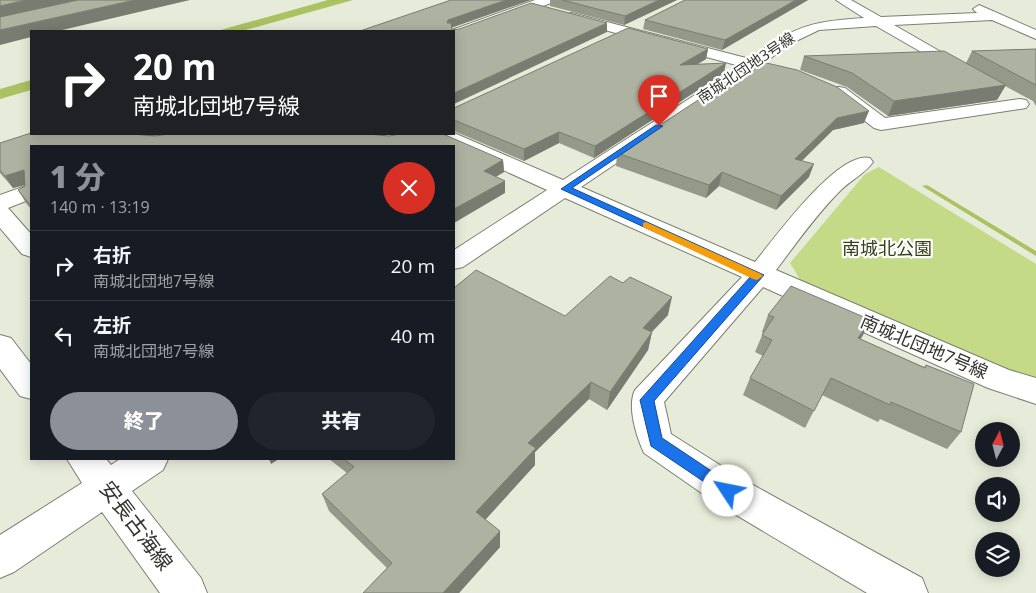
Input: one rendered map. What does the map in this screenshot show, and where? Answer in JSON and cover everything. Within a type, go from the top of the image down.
[{"type":"street","points":[[455,34],[547,0]]},
{"type":"street","points":[[842,0],[978,79]]},
{"type":"street","points":[[968,4],[1036,35]]},
{"type":"street","points":[[530,6],[778,70]]},
{"type":"street","name":"南城北団地3号線","points":[[455,260],[753,64],[786,38],[802,30],[826,24],[878,20],[994,16]]},
{"type":"street","points":[[600,43],[650,19]]},
{"type":"street","points":[[820,84],[840,93],[880,124],[1020,104]]},
{"type":"street","points":[[995,89],[1036,113]]},
{"type":"street","name":"南城北団地7号線","points":[[440,135],[999,379],[1036,391]]},
{"type":"street","points":[[863,162],[847,170],[790,234],[758,275],[646,400],[656,442],[728,491],[895,590]]},
{"type":"street","points":[[0,203],[30,191]]},
{"type":"street","points":[[0,213],[30,248]]},
{"type":"street","points":[[0,346],[30,386]]},
{"type":"street","points":[[0,558],[96,473],[146,460]]},
{"type":"street","name":"安長古海線","points":[[96,473],[186,593]]},
{"type":"green space","name":"南城北公園","points":[[879,167],[1036,264],[1036,379],[999,367],[802,283],[790,263],[865,174]]},
{"type":"shaded area","points":[[328,0],[353,0],[246,30],[221,30]]},
{"type":"shaded area","points":[[30,80],[30,90],[0,99],[0,89]]},
{"type":"shaded area","points":[[927,185],[1036,251],[1036,256],[922,186]]},
{"type":"building","points":[[0,0],[26,0],[0,6]]},
{"type":"building","points":[[78,0],[135,0],[0,30],[0,17]]},
{"type":"building","points":[[451,0],[506,0],[448,20],[447,23],[451,23],[452,30],[363,30]]},
{"type":"building","points":[[562,0],[659,0],[625,16]]},
{"type":"building","points":[[685,0],[796,0],[725,40],[645,20]]},
{"type":"building","points":[[531,3],[607,23],[455,93],[455,30],[452,30]]},
{"type":"building","points":[[628,28],[708,49],[680,65],[726,63],[595,146],[559,132],[524,149],[455,120],[455,108]]},
{"type":"building","points":[[1036,49],[1036,85],[972,51]]},
{"type":"building","points":[[944,51],[1006,85],[894,101],[852,73],[804,56]]},
{"type":"building","points":[[758,61],[797,70],[837,87],[869,111],[837,118],[795,159],[814,164],[781,196],[722,172],[709,185],[617,153]]},
{"type":"building","points":[[30,133],[30,135],[155,136],[445,135],[503,160],[484,171],[505,181],[455,208],[455,145],[30,145],[30,205],[18,190],[25,186],[24,170],[5,176],[0,170],[0,143]]},
{"type":"building","points":[[476,270],[565,316],[610,276],[623,283],[630,277],[672,297],[643,328],[652,332],[610,392],[591,382],[528,443],[536,448],[476,512],[500,531],[443,593],[363,593],[392,563],[322,494],[354,467],[345,460],[455,460],[455,287]]},
{"type":"building","points":[[791,286],[871,320],[858,338],[925,368],[926,365],[974,384],[961,432],[891,402],[890,405],[831,378],[814,411],[750,378],[772,340],[762,335],[774,317],[768,315]]},
{"type":"slow traffic","points":[[646,225],[757,276]]},
{"type":"route","points":[[659,126],[566,189],[758,275],[646,400],[656,442],[728,491]]}]
